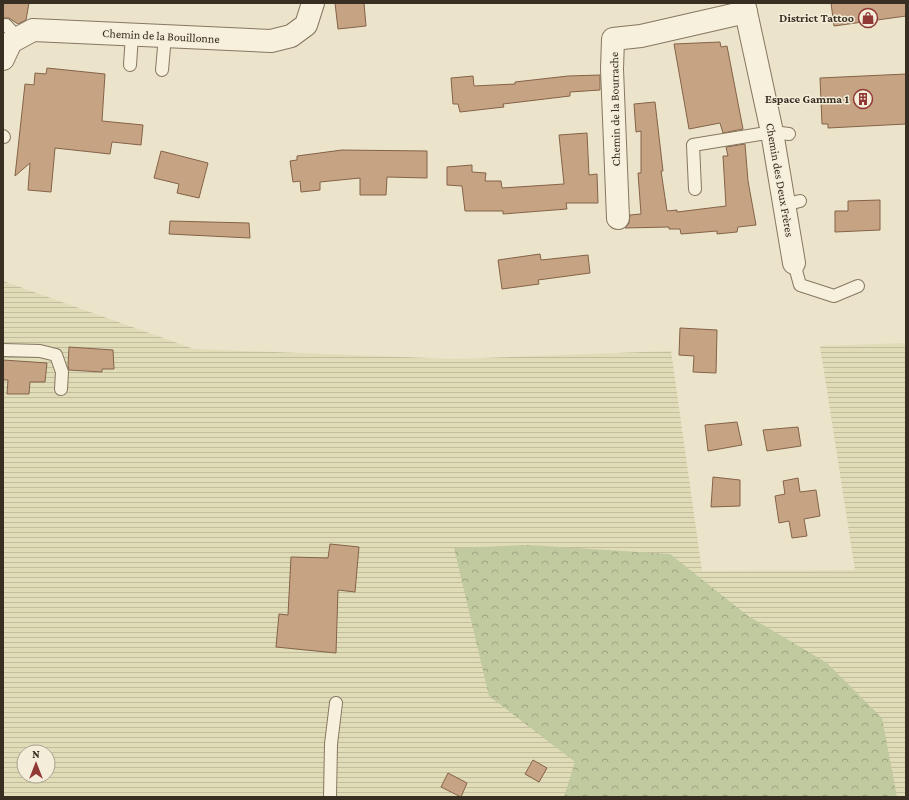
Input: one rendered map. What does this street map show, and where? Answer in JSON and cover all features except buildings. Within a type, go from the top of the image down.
[{"type":"street","name":"Chemin de la Bouillonne","points":[[3,59],[11,42],[12,32],[33,30],[51,38],[81,39],[132,35],[271,41],[291,36],[306,25],[312,3]]},
{"type":"street","name":"Chemin des Deux Frères","points":[[745,8],[781,133],[792,203],[794,263]]},
{"type":"street","name":"Chemin de la Bourrache","points":[[618,218],[612,69],[613,38],[641,36],[745,8]]},
{"type":"lane","points":[[130,65],[132,35]]},
{"type":"lane","points":[[162,70],[165,36]]},
{"type":"lane","points":[[695,189],[693,145],[781,133]]},
{"type":"lane","points":[[794,263],[800,284],[834,296],[858,286]]},
{"type":"lane","points":[[3,350],[40,351],[56,355],[62,372],[61,389]]},
{"type":"lane","points":[[330,797],[331,744],[336,702]]},
{"type":"shaded area","points":[[3,281],[194,349],[455,359],[671,351],[702,571],[855,570],[820,346],[906,343],[906,797],[3,797]]},
{"type":"green space","points":[[529,545],[670,554],[748,616],[827,663],[882,718],[897,797],[564,797],[575,762],[489,696],[454,548]]},
{"type":"place","name":"District Tattoo","points":[[868,18]]},
{"type":"place","name":"Espace Gamma 1","points":[[863,99]]}]
